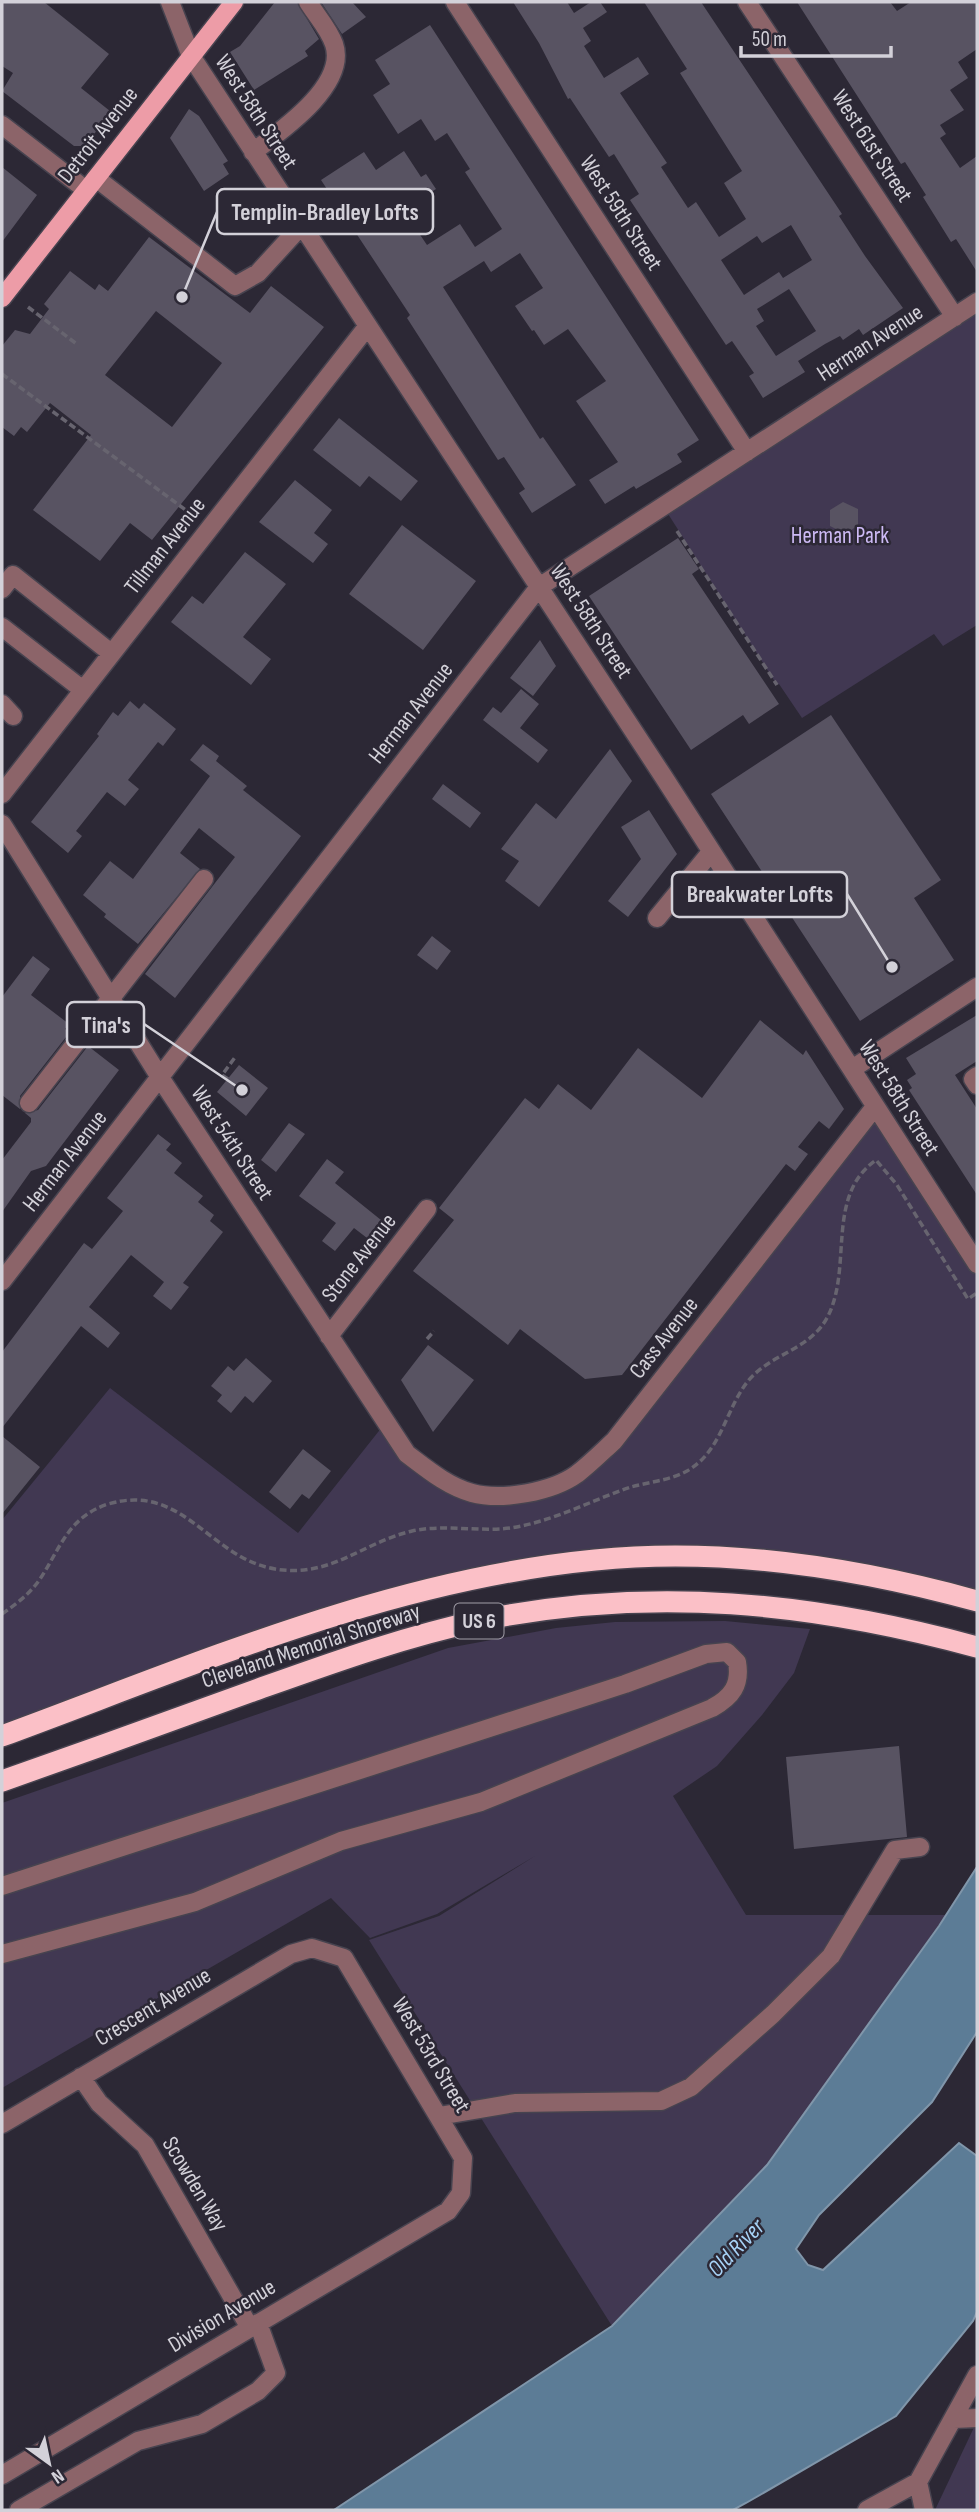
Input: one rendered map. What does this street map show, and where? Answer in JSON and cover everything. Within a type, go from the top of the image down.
[{"type":"highway","name":"Cleveland Memorial Shoreway","points":[[2,1736],[381,1600],[487,1575],[560,1563],[714,1557],[790,1563],[900,1581],[977,1601]]},
{"type":"highway","name":"Cleveland Memorial Shoreway","points":[[2,1781],[378,1648],[471,1623],[554,1609],[662,1601],[770,1605],[876,1621],[977,1647]]},
{"type":"main road","name":"Detroit Avenue","points":[[2,298],[234,2]]},
{"type":"street","name":"West 58th Street","points":[[170,2],[191,56],[852,1069],[874,1108],[976,1258]]},
{"type":"street","points":[[253,152],[292,122],[313,100],[334,71],[336,57],[333,43],[308,2]]},
{"type":"street","name":"West 59th Street","points":[[455,2],[747,452]]},
{"type":"street","name":"West 61st Street","points":[[747,2],[955,317]]},
{"type":"street","points":[[2,125],[235,286],[258,273],[301,226]]},
{"type":"street","name":"Herman Avenue","points":[[2,1281],[161,1079],[539,587],[977,302]]},
{"type":"street","name":"Tillman Avenue","points":[[2,794],[367,327]]},
{"type":"street","points":[[2,589],[13,575],[111,653]]},
{"type":"street","points":[[2,627],[83,690]]},
{"type":"street","name":"West 54th Street","points":[[2,824],[161,1079],[407,1454],[437,1477]]},
{"type":"street","points":[[657,918],[711,852]]},
{"type":"street","points":[[29,1103],[204,879]]},
{"type":"street","points":[[852,1069],[977,987]]},
{"type":"street","points":[[977,1076],[973,1079],[977,1085]]},
{"type":"street","name":"Cass Avenue","points":[[437,1477],[474,1493],[525,1494],[551,1488],[576,1474],[614,1441],[874,1108]]},
{"type":"street","name":"Stone Avenue","points":[[329,1336],[427,1209]]},
{"type":"street","points":[[2,1886],[625,1684],[706,1654],[727,1652],[737,1662],[738,1681],[726,1701],[481,1802],[341,1841],[195,1902],[2,1954]]},
{"type":"street","points":[[439,2116],[514,2103],[661,2101],[691,2087],[773,2014],[831,1956],[895,1850],[920,1847]]},
{"type":"street","name":"Crescent Avenue","points":[[2,2124],[290,1954],[312,1948],[333,1953]]},
{"type":"street","name":"West 53rd Street","points":[[333,1953],[344,1958],[351,1968],[463,2158],[461,2193]]},
{"type":"street","name":"Scowden Way","points":[[19,2510],[138,2441],[202,2424],[258,2391],[276,2373],[254,2325],[145,2145],[99,2103],[81,2077]]},
{"type":"street","name":"Division Avenue","points":[[2,2475],[449,2211],[461,2193]]},
{"type":"street","points":[[867,2510],[918,2482],[977,2375]]},
{"type":"street","points":[[954,2420],[977,2418]]},
{"type":"street","points":[[918,2482],[924,2510]]},
{"type":"path","points":[[28,307],[78,345]]},
{"type":"path","points":[[2,374],[187,511]]},
{"type":"path","points":[[677,531],[777,685]]},
{"type":"path","points":[[228,1079],[222,1075],[236,1056]]},
{"type":"path","points":[[230,1064],[236,1069]]},
{"type":"path","points":[[852,1187],[876,1160],[918,1216],[968,1299],[977,1293]]},
{"type":"path","points":[[427,1339],[434,1331]]},
{"type":"green space","name":"Herman Park","points":[[977,302],[977,625],[943,646],[934,634],[802,718],[779,684],[777,685],[663,506]]},
{"type":"green space","points":[[874,1108],[977,1264],[977,1601],[714,1557],[487,1575],[2,1736],[2,1520],[110,1388],[298,1533],[386,1422],[407,1454],[474,1493],[525,1494],[576,1474]]},
{"type":"green space","points":[[725,1621],[810,1629],[794,1673],[762,1715],[717,1766],[673,1796],[746,1915],[946,1915],[767,2165],[612,2326],[369,1940],[439,1916],[535,1856],[437,1914],[370,1938],[331,1898],[2,2088],[2,1803],[448,1648],[556,1628],[615,1622]]},
{"type":"green space","points":[[977,2421],[977,2510],[935,2510]]},
{"type":"water","name":"Old River","points":[[977,1867],[977,2032],[932,2102],[819,2215],[796,2249],[808,2265],[823,2270],[959,2143],[977,2156],[977,2312],[973,2321],[896,2416],[733,2510],[334,2510],[612,2326],[767,2165],[939,1926]]},
{"type":"building","points":[[2,2],[44,2],[109,54],[81,88],[110,111],[86,146],[74,146],[2,91],[13,73],[2,66]]},
{"type":"building","points":[[275,2],[297,2],[319,39],[305,51],[308,56],[254,90],[230,52],[240,46]]},
{"type":"building","points":[[321,2],[352,2],[366,17],[342,34]]},
{"type":"building","points":[[513,2],[567,2],[574,13],[591,2],[600,2],[607,12],[583,28],[591,41],[584,46],[604,78],[638,57],[649,74],[620,93],[667,163],[661,167],[688,208],[696,202],[719,237],[746,219],[724,183],[742,171],[680,73],[687,69],[644,2],[701,2],[842,214],[839,216],[865,256],[903,308],[863,335],[859,329],[843,340],[840,336],[798,361],[805,372],[763,398],[749,376],[754,373],[732,341],[726,345],[630,200],[639,194],[614,154],[609,157],[570,98],[568,99],[539,43]],"holes":[[[791,225],[812,260],[783,278],[779,272],[744,295],[721,260],[757,236],[762,243]],[[789,289],[816,331],[776,356],[756,326],[764,321],[757,309]]]},
{"type":"building","points":[[797,2],[890,2],[897,11],[911,2],[977,2],[977,49],[958,62],[968,78],[950,90],[964,110],[940,125],[946,134],[940,138],[960,168],[977,156],[977,272],[956,239],[951,242],[905,162],[901,164]]},
{"type":"building","points":[[430,25],[699,440],[677,454],[682,462],[605,504],[589,480],[618,462],[576,401],[606,381],[568,329],[544,345],[515,306],[543,288],[520,253],[491,272],[484,261],[443,287],[540,439],[543,437],[576,485],[532,513],[519,493],[525,489],[504,457],[498,460],[407,318],[410,315],[321,180],[364,152],[376,170],[404,151],[421,177],[426,174],[436,189],[414,203],[416,207],[406,214],[427,245],[460,224],[475,247],[502,229],[465,172],[470,169],[447,133],[435,141],[421,119],[398,134],[373,95],[390,84],[375,60]]},
{"type":"building","points":[[189,109],[199,116],[228,161],[223,164],[229,174],[204,191],[170,138]]},
{"type":"building","points":[[2,167],[37,195],[2,242]]},
{"type":"building","points":[[149,237],[250,313],[271,286],[324,327],[152,540],[130,523],[100,561],[33,510],[91,435],[50,403],[27,432],[21,427],[14,436],[2,427],[2,346],[15,330],[30,334],[49,309],[44,304],[70,271],[95,290],[99,284],[108,291]],"holes":[[[156,311],[222,363],[172,427],[105,375]]]},
{"type":"building","points":[[339,418],[418,481],[401,501],[369,476],[360,487],[313,450]]},
{"type":"building","points":[[295,480],[332,510],[314,533],[328,544],[313,563],[259,522]]},
{"type":"building","points":[[843,502],[858,509],[858,525],[846,534],[830,526],[830,510]]},
{"type":"building","points":[[402,525],[476,581],[423,650],[349,594]]},
{"type":"building","points":[[678,538],[699,569],[692,574],[779,704],[749,724],[743,715],[691,750],[589,596]]},
{"type":"building","points":[[245,552],[286,584],[243,637],[271,659],[251,685],[171,622],[192,596],[203,604]]},
{"type":"building","points":[[540,640],[556,666],[533,696],[510,678]]},
{"type":"building","points":[[521,689],[539,704],[520,728],[548,750],[538,763],[483,720],[493,707],[501,713]]},
{"type":"building","points":[[130,701],[139,709],[144,703],[176,729],[163,746],[158,742],[128,780],[139,789],[125,806],[107,792],[76,831],[82,836],[68,853],[31,822],[99,736],[97,734],[113,712],[118,716]]},
{"type":"building","points":[[831,715],[941,880],[914,898],[954,960],[860,1021],[711,794]]},
{"type":"building","points":[[203,744],[219,756],[216,761],[247,786],[243,790],[301,836],[175,998],[145,974],[235,857],[199,828],[180,853],[200,869],[138,944],[104,917],[106,914],[83,895],[110,861],[133,879],[210,776],[190,760]]},
{"type":"building","points":[[610,749],[632,781],[539,907],[505,881],[519,861],[501,849],[536,803],[556,819]]},
{"type":"building","points":[[443,784],[481,813],[470,828],[432,799]]},
{"type":"building","points":[[649,810],[677,854],[628,917],[608,901],[641,859],[621,827]]},
{"type":"building","points":[[432,936],[451,951],[437,970],[417,955]]},
{"type":"building","points":[[33,956],[50,969],[31,995],[69,1024],[65,1029],[70,1032],[20,1096],[20,1109],[2,1095],[2,997]]},
{"type":"building","points":[[977,1015],[977,1061],[955,1075],[977,1109],[977,1195],[909,1090],[912,1088],[907,1080],[916,1074],[906,1058]]},
{"type":"building","points":[[760,1020],[803,1055],[806,1050],[844,1109],[829,1129],[819,1121],[798,1147],[808,1154],[795,1171],[786,1164],[622,1375],[585,1379],[520,1329],[508,1345],[413,1271],[454,1220],[439,1208],[525,1098],[539,1109],[558,1084],[591,1110],[638,1048],[702,1098]]},
{"type":"building","points":[[88,1046],[119,1070],[46,1166],[31,1171],[2,1212],[2,1160],[31,1122],[31,1118],[25,1113],[38,1110]]},
{"type":"building","points":[[239,1065],[268,1088],[246,1116],[217,1092]]},
{"type":"building","points":[[289,1123],[305,1134],[276,1172],[261,1160]]},
{"type":"building","points":[[158,1134],[171,1144],[166,1150],[182,1163],[174,1173],[203,1196],[198,1202],[214,1215],[210,1221],[223,1232],[183,1283],[189,1287],[171,1310],[153,1296],[164,1282],[131,1255],[89,1307],[120,1333],[108,1348],[81,1326],[2,1428],[2,1352],[84,1243],[92,1249],[123,1211],[107,1198]]},
{"type":"building","points":[[327,1159],[344,1172],[335,1183],[381,1220],[367,1238],[354,1228],[335,1251],[322,1241],[336,1223],[299,1196]]},
{"type":"building","points":[[428,1345],[474,1380],[433,1432],[401,1380]]},
{"type":"building","points":[[246,1358],[272,1381],[253,1403],[245,1396],[231,1413],[217,1401],[222,1395],[211,1386],[228,1366],[234,1371]]},
{"type":"building","points":[[2,1436],[40,1467],[2,1514]]},
{"type":"building","points":[[303,1449],[331,1471],[309,1499],[302,1494],[290,1509],[269,1492]]},
{"type":"building","points":[[899,1746],[907,1837],[794,1849],[786,1757]]},
{"type":"place","name":"Templin-Bradley Lofts","points":[[182,297]]},
{"type":"place","name":"Breakwater Lofts","points":[[892,967]]},
{"type":"place","name":"Tina's","points":[[242,1090]]}]
